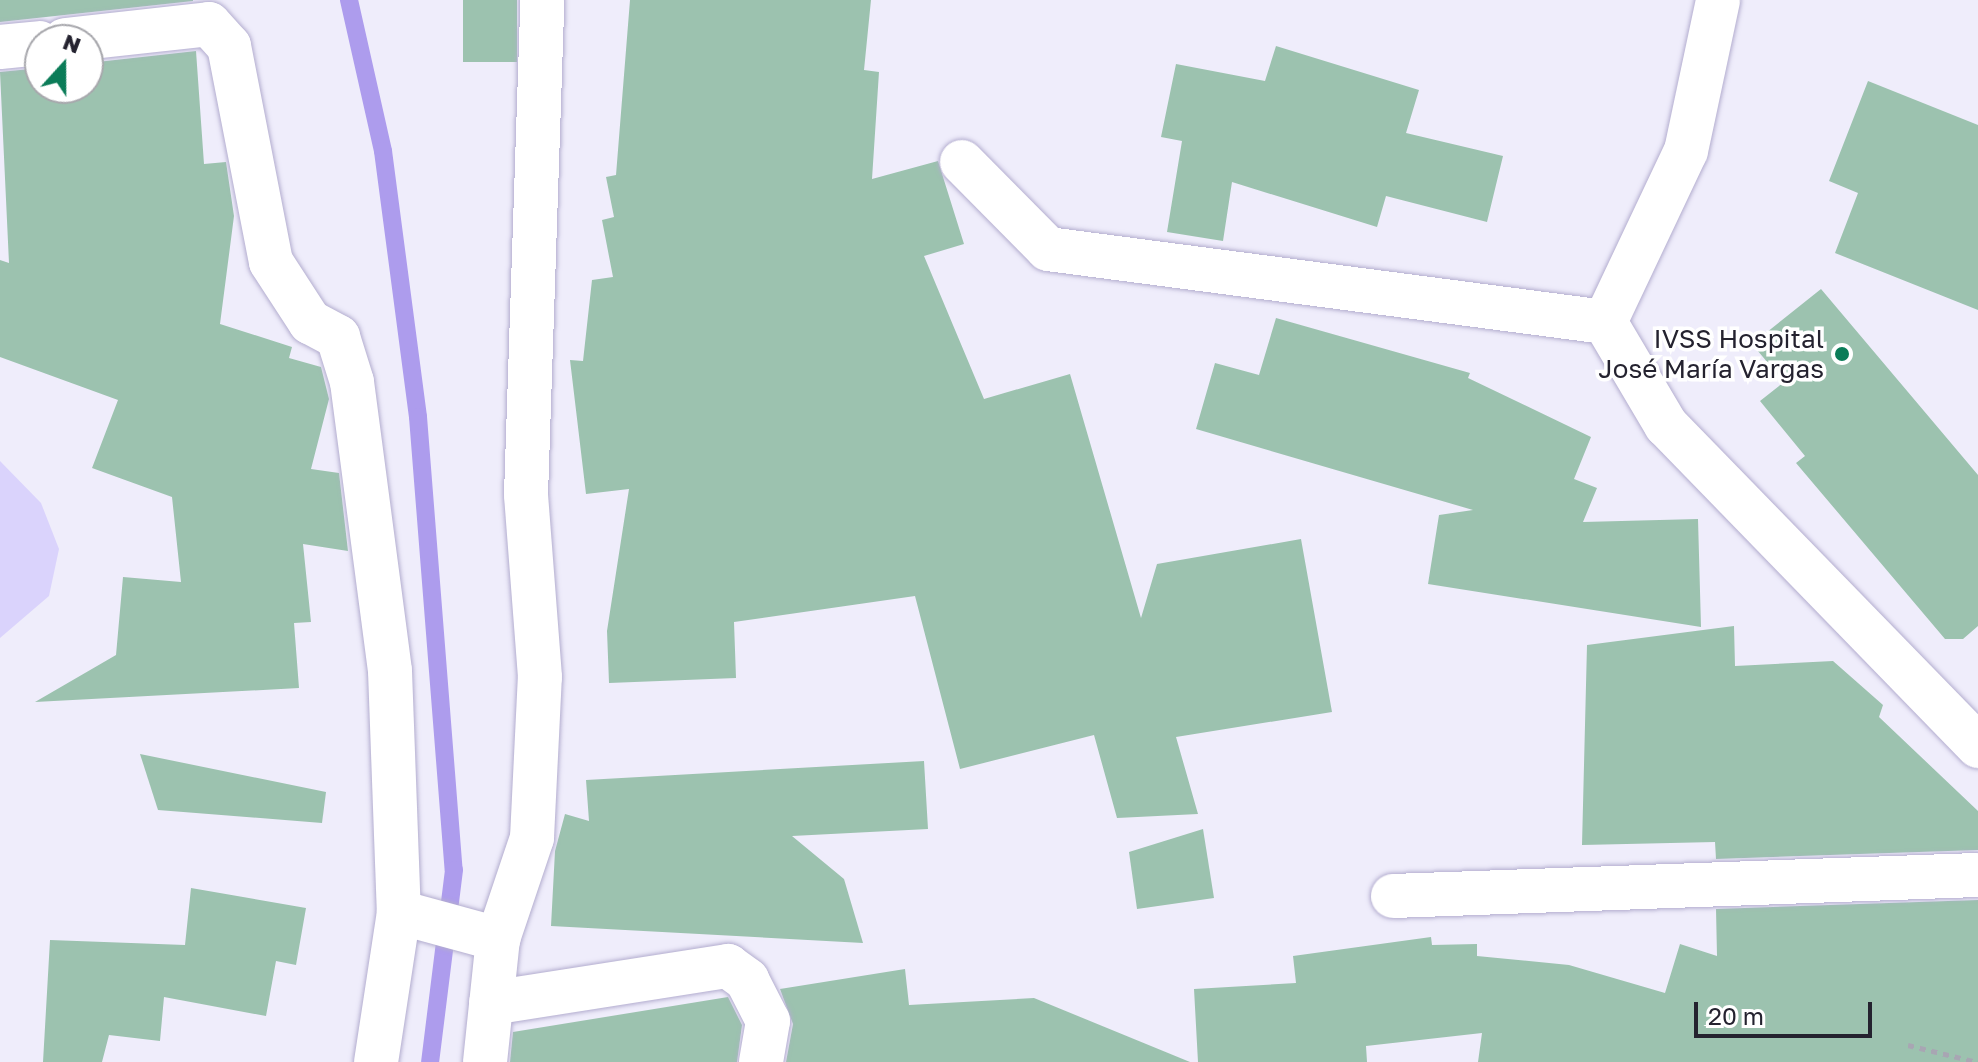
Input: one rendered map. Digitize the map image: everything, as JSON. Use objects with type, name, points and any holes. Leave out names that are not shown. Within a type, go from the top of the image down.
[{"type":"street","points":[[485,1062],[498,939],[532,838],[540,677],[526,495],[542,0]]},
{"type":"street","points":[[1605,322],[1686,151],[1718,0]]},
{"type":"street","points":[[104,36],[209,24],[229,46],[271,262],[310,322],[338,337],[352,382],[390,671],[399,912],[376,1062]]},
{"type":"street","points":[[0,47],[24,45]]},
{"type":"street","points":[[962,162],[1048,249],[1605,322]]},
{"type":"street","points":[[1605,322],[1666,425],[1978,746]]},
{"type":"street","points":[[1393,896],[1978,875]]},
{"type":"street","points":[[399,912],[498,939]]},
{"type":"street","points":[[491,1003],[728,966],[747,980],[768,1021],[761,1062]]},
{"type":"path","points":[[1908,1045],[1977,1062]]},
{"type":"shaded area","points":[[0,461],[41,503],[59,549],[49,596],[0,638]]},
{"type":"building","points":[[0,0],[193,0],[193,1],[0,22]]},
{"type":"building","points":[[463,0],[517,0],[517,62],[463,62]]},
{"type":"building","points":[[630,0],[871,0],[864,70],[879,72],[872,179],[938,161],[964,244],[924,256],[984,399],[1070,374],[1141,618],[1157,564],[1301,539],[1332,712],[1176,737],[1198,814],[1117,818],[1094,735],[960,769],[915,596],[734,622],[736,678],[609,683],[607,631],[629,489],[586,494],[570,360],[583,361],[592,280],[613,277],[602,220],[614,217],[606,177],[616,175]]},
{"type":"building","points":[[1276,46],[1419,90],[1406,133],[1503,156],[1487,222],[1386,196],[1377,227],[1232,182],[1223,241],[1167,232],[1182,141],[1161,137],[1176,64],[1265,81]]},
{"type":"building","points":[[196,51],[204,164],[226,162],[234,216],[220,324],[292,347],[289,358],[321,367],[329,399],[311,469],[339,473],[348,551],[303,544],[311,622],[294,623],[299,688],[35,702],[116,655],[123,577],[181,582],[172,497],[92,468],[118,400],[0,357],[0,260],[9,263],[0,72],[24,70],[24,104],[104,104],[104,61]]},
{"type":"building","points":[[1868,81],[1978,125],[1978,310],[1835,253],[1858,193],[1829,181]]},
{"type":"building","points":[[1821,289],[1978,475],[1978,626],[1963,639],[1945,639],[1796,463],[1805,456],[1760,401],[1784,382],[1752,344]]},
{"type":"building","points":[[1276,318],[1470,373],[1468,378],[1591,437],[1574,479],[1597,488],[1583,522],[1698,519],[1701,627],[1428,584],[1439,515],[1473,510],[1196,429],[1215,363],[1259,375]]},
{"type":"building","points":[[1734,626],[1735,666],[1833,661],[1883,705],[1879,717],[1978,811],[1978,850],[1716,859],[1715,842],[1582,845],[1587,645]]},
{"type":"building","points":[[140,754],[326,792],[322,823],[158,810]]},
{"type":"building","points":[[924,761],[928,829],[792,836],[844,879],[863,943],[551,926],[555,851],[565,814],[589,821],[586,780]]},
{"type":"building","points":[[1203,829],[1214,898],[1137,909],[1129,852]]},
{"type":"building","points":[[191,888],[306,908],[296,965],[276,961],[266,1016],[164,997],[160,1041],[109,1035],[102,1062],[43,1062],[50,940],[185,945]]},
{"type":"building","points":[[1978,900],[1978,1062],[1478,1062],[1482,1033],[1366,1046],[1367,1062],[1198,1062],[1194,989],[1296,983],[1293,956],[1431,937],[1432,945],[1477,944],[1477,956],[1569,965],[1665,993],[1680,944],[1717,956],[1716,909]]},
{"type":"building","points":[[905,969],[909,1005],[1034,998],[1190,1062],[786,1062],[793,1024],[780,989]]},
{"type":"building","points":[[728,997],[742,1025],[737,1062],[510,1062],[513,1032]]},
{"type":"waterway","points":[[349,0],[383,151],[418,417],[454,870],[430,1062]]},
{"type":"place","name":"IVSS Hospital José María Vargas","points":[[1842,354]]}]
